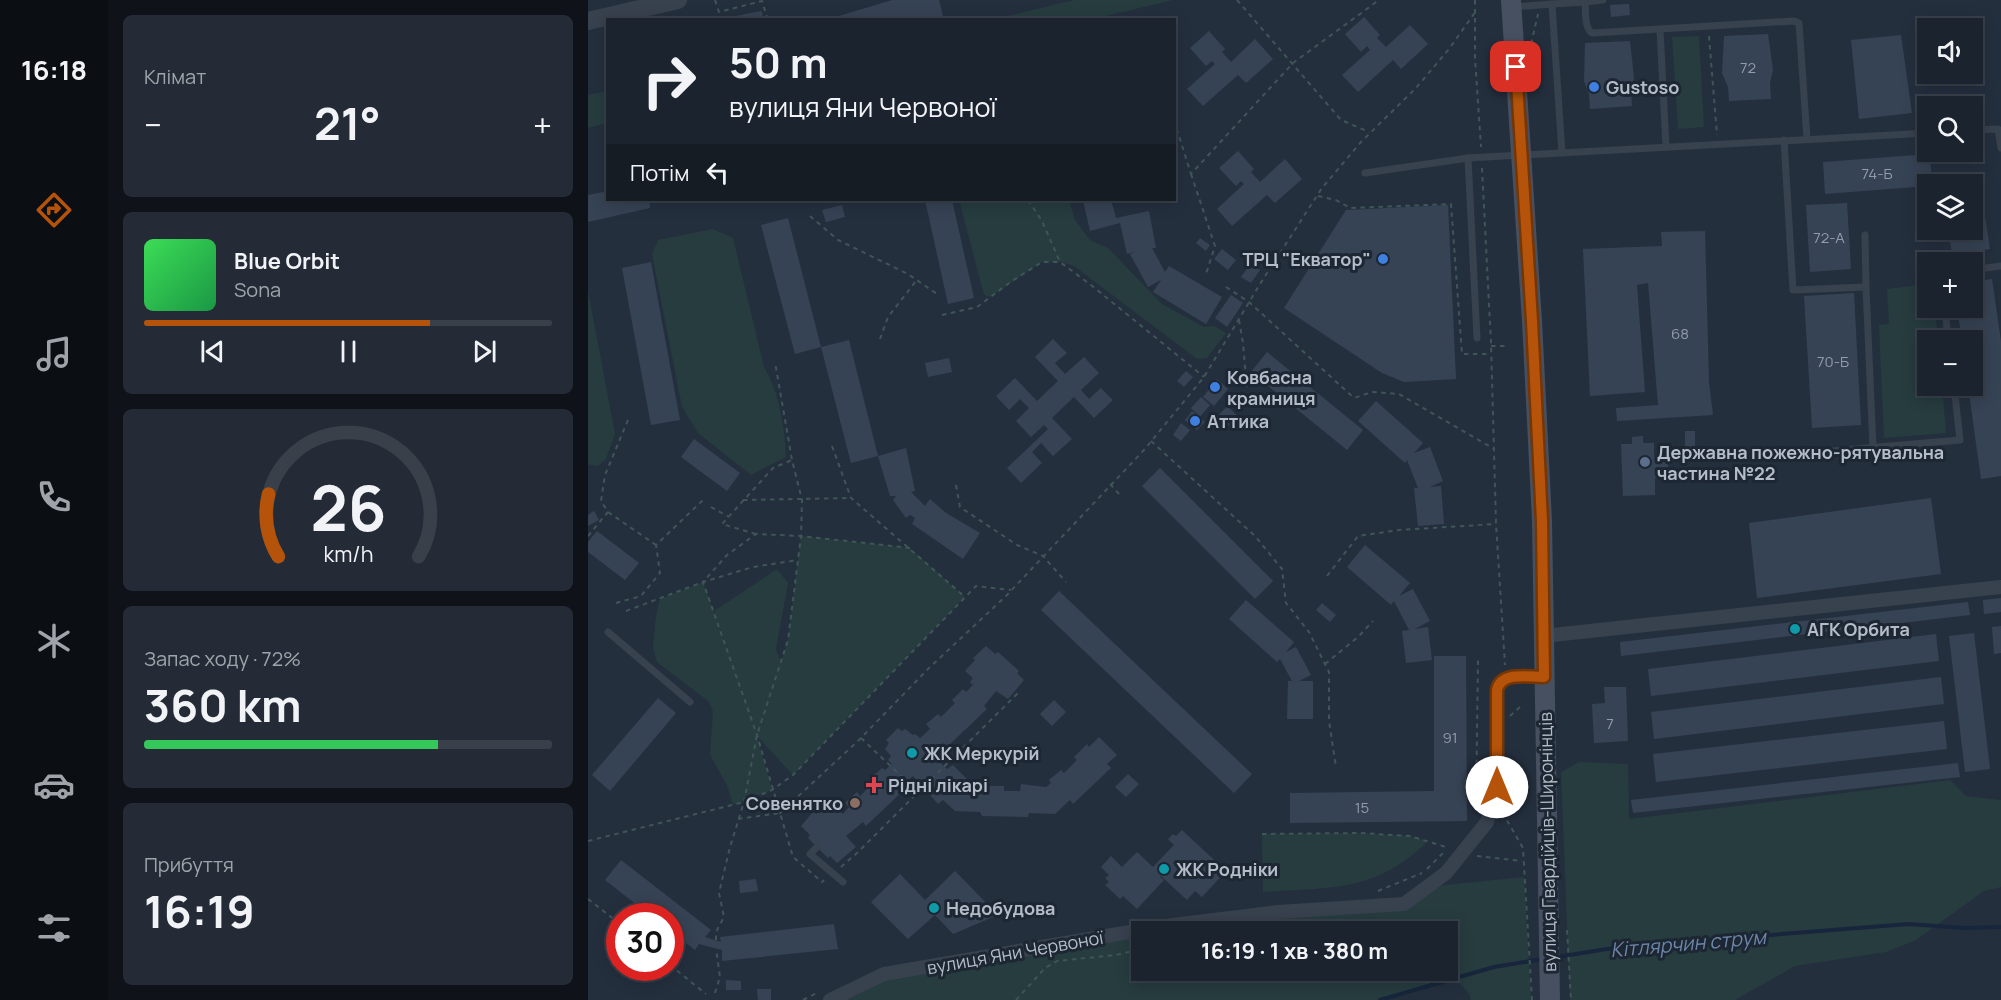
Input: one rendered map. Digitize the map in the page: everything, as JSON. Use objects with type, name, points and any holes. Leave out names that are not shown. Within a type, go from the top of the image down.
[{"type":"main road","name":"вулиця Гвардійців-Широнінців","points":[[1511,4],[1522,155],[1541,510],[1550,1000]]},
{"type":"street","points":[[588,21],[678,0]]},
{"type":"street","points":[[1543,636],[2001,587]]},
{"type":"street","points":[[1506,677],[1544,677]]},
{"type":"street","name":"вулиця Яни Червоної","points":[[826,996],[884,974],[1165,926],[1278,912],[1404,904],[1446,873],[1455,848],[1486,822],[1497,787],[1497,690],[1500,682],[1506,677]]},
{"type":"lane","points":[[1511,4],[1604,0]]},
{"type":"lane","points":[[1585,2],[1587,26],[1592,33],[1794,21],[1799,23],[1807,139]]},
{"type":"lane","points":[[1552,4],[1562,153]]},
{"type":"lane","points":[[1660,29],[1666,147]]},
{"type":"lane","points":[[1983,130],[1998,129],[2001,148]]},
{"type":"lane","points":[[1365,173],[1468,158],[1917,134]]},
{"type":"lane","points":[[1784,140],[1793,290],[1866,287]]},
{"type":"lane","points":[[1468,158],[1477,338]]},
{"type":"lane","points":[[1864,235],[1873,448]]},
{"type":"lane","points":[[1983,268],[2001,266]]},
{"type":"lane","points":[[1798,454],[1960,440],[1955,396]]},
{"type":"lane","points":[[608,632],[690,702]]},
{"type":"lane","points":[[817,847],[810,854],[843,882]]},
{"type":"path","points":[[715,0],[719,12],[762,1],[767,18]]},
{"type":"path","points":[[1238,0],[1341,120],[1371,133]]},
{"type":"path","points":[[1191,174],[1293,63],[1379,0]]},
{"type":"path","points":[[1475,0],[1475,58],[1491,346],[1496,524],[1506,677]]},
{"type":"path","points":[[738,819],[780,813],[861,738],[1011,590],[1151,441],[1204,377],[1317,196],[1371,133],[1449,49],[1476,11]]},
{"type":"path","points":[[1708,26],[1718,144]]},
{"type":"path","points":[[1176,126],[1215,246],[1206,274]]},
{"type":"path","points":[[1317,196],[1336,200],[1350,208],[1451,204],[1462,354],[1491,354]]},
{"type":"path","points":[[1029,201],[1042,221],[1060,262],[1204,377]]},
{"type":"path","points":[[810,216],[838,240],[916,280],[937,294]]},
{"type":"path","points":[[942,315],[977,307],[1042,262],[1060,262]]},
{"type":"path","points":[[880,339],[888,317],[916,280]]},
{"type":"path","points":[[1226,287],[1250,302],[1354,398],[1372,392],[1399,394],[1494,449]]},
{"type":"path","points":[[1239,320],[1246,391]]},
{"type":"path","points":[[1491,346],[1509,346]]},
{"type":"path","points":[[716,940],[716,932],[724,917],[719,893],[744,802],[757,735],[788,640],[801,536],[802,500],[792,460],[775,362]]},
{"type":"path","points":[[616,603],[641,596],[660,573],[656,545],[608,512],[601,501],[605,475],[628,420]]},
{"type":"path","points":[[1151,441],[1255,536],[1282,569],[1286,603],[1309,632],[1329,672],[1329,721],[1336,767]]},
{"type":"path","points":[[832,446],[851,498],[965,597]]},
{"type":"path","points":[[792,460],[773,468],[722,524],[756,534],[801,536],[910,548]]},
{"type":"path","points":[[956,484],[960,507],[1017,544],[1043,556],[1066,582]]},
{"type":"path","points":[[1110,484],[1120,495]]},
{"type":"path","points":[[743,500],[851,498]]},
{"type":"path","points":[[656,545],[703,500]]},
{"type":"path","points":[[711,507],[729,517]]},
{"type":"path","points":[[588,536],[608,512]]},
{"type":"path","points":[[1327,576],[1358,536],[1399,530],[1496,524]]},
{"type":"path","points":[[703,582],[727,555],[756,534]]},
{"type":"path","points":[[626,611],[703,582],[753,567],[798,560]]},
{"type":"path","points":[[703,582],[757,735],[793,857],[822,882],[857,853],[1019,692]]},
{"type":"path","points":[[588,841],[744,802],[772,790],[793,775],[976,586],[1011,590]]},
{"type":"path","points":[[1325,664],[1358,637],[1373,621]]},
{"type":"path","points":[[1476,808],[1478,659]]},
{"type":"path","points":[[1506,710],[1505,720],[1522,705]]},
{"type":"path","points":[[861,738],[918,792]]},
{"type":"path","points":[[1505,806],[1505,817],[1523,848],[1532,1000]]},
{"type":"path","points":[[1262,834],[1360,833],[1410,836],[1455,848],[1523,861]]},
{"type":"path","points":[[1373,893],[1424,872],[1455,848]]},
{"type":"path","points":[[588,899],[606,913]]},
{"type":"path","points":[[715,993],[720,977],[716,949]]},
{"type":"path","points":[[1016,1000],[1045,968],[1057,961],[1131,952]]},
{"type":"path","points":[[684,976],[706,994]]},
{"type":"path","points":[[802,1000],[826,996]]},
{"type":"green space","points":[[1074,0],[1173,0],[1097,18],[999,18]]},
{"type":"green space","points":[[1699,36],[1704,127],[1678,129],[1672,37]]},
{"type":"green space","points":[[606,91],[606,123],[588,128],[588,95]]},
{"type":"green space","points":[[959,201],[1069,201],[1075,220],[1090,240],[1108,248],[1162,304],[1204,327],[1214,326],[1226,333],[1207,358],[1197,359],[1074,266],[1060,262],[1042,262],[990,297],[984,295]]},
{"type":"green space","points":[[713,229],[733,238],[764,367],[774,388],[783,422],[786,457],[751,475],[698,433],[682,407],[652,254],[658,240]]},
{"type":"green space","points":[[1917,285],[1917,318],[1936,318],[1937,330],[1917,330],[1917,396],[1943,396],[1946,433],[1884,438],[1879,325],[1889,324],[1887,289]]},
{"type":"green space","points":[[588,291],[615,434],[606,459],[598,466],[589,465],[588,462]]},
{"type":"green space","points":[[801,536],[910,548],[965,597],[793,775],[757,736],[772,790],[733,805],[727,785],[710,755],[713,711],[708,701],[657,662],[653,648],[660,599],[703,582],[730,656],[714,611],[777,569],[788,583],[776,649],[781,662],[788,640]]},
{"type":"green space","points":[[1579,762],[1628,764],[1629,819],[1950,780],[1966,796],[2001,800],[2001,887],[1984,891],[1916,940],[1886,952],[1795,966],[1735,1000],[1570,1000],[1561,772]]},
{"type":"green space","points":[[1360,833],[1410,836],[1428,841],[1409,858],[1371,879],[1332,887],[1263,892],[1262,834]]},
{"type":"green space","points":[[1524,877],[1531,1000],[1471,1000],[1470,995],[1458,980],[1458,921],[1205,921],[1278,912],[1403,904],[1426,887]]},
{"type":"green space","points":[[1131,932],[1131,981],[1446,981],[1379,1000],[830,1000],[884,974]]},
{"type":"building","points":[[892,0],[939,0],[943,16],[938,18],[833,18]]},
{"type":"building","points":[[1629,4],[1630,15],[1611,17],[1610,5]]},
{"type":"building","points":[[762,11],[763,18],[725,18]]},
{"type":"building","points":[[1364,17],[1380,35],[1377,38],[1386,47],[1410,25],[1428,44],[1401,69],[1393,60],[1358,92],[1342,75],[1370,50],[1367,46],[1361,52],[1345,34]]},
{"type":"building","points":[[1209,31],[1225,49],[1222,52],[1231,62],[1255,39],[1273,59],[1246,83],[1238,75],[1203,106],[1187,89],[1215,64],[1212,61],[1206,66],[1190,48]]},
{"type":"building","points":[[1768,34],[1773,70],[1770,83],[1771,99],[1729,101],[1728,87],[1722,73],[1724,36]]},
{"type":"building","points":[[1901,35],[1912,113],[1859,119],[1851,40]]},
{"type":"building","points":[[1630,41],[1634,78],[1631,90],[1632,106],[1590,109],[1589,94],[1584,81],[1585,43]]},
{"type":"building","points":[[1238,151],[1254,169],[1251,172],[1260,182],[1285,159],[1302,179],[1275,203],[1267,195],[1232,226],[1217,209],[1244,184],[1241,181],[1236,186],[1219,168]]},
{"type":"building","points":[[1917,155],[1917,162],[1931,162],[1931,174],[1917,174],[1917,187],[1825,194],[1823,162]]},
{"type":"building","points":[[606,191],[606,201],[649,201],[650,208],[588,222],[588,195]]},
{"type":"building","points":[[925,201],[952,201],[974,298],[948,304]]},
{"type":"building","points":[[1083,201],[1111,201],[1116,218],[1149,211],[1156,248],[1152,248],[1165,272],[1169,266],[1222,297],[1206,324],[1153,292],[1161,280],[1148,287],[1130,254],[1135,252],[1127,254],[1120,223],[1090,231]]},
{"type":"building","points":[[1847,203],[1851,269],[1810,272],[1806,205]]},
{"type":"building","points":[[1983,203],[1990,249],[1952,252],[1950,240],[1983,240]]},
{"type":"building","points":[[842,205],[845,217],[826,222],[822,210]]},
{"type":"building","name":"ТРЦ \"Екватор\"","points":[[1448,205],[1456,379],[1404,382],[1382,373],[1284,308],[1346,210]]},
{"type":"building","points":[[788,218],[821,347],[795,354],[761,225]]},
{"type":"building","points":[[1705,231],[1709,382],[1713,415],[1617,421],[1616,408],[1658,405],[1648,283],[1637,285],[1645,392],[1590,396],[1583,249],[1662,246],[1661,232]]},
{"type":"building","points":[[1200,238],[1210,245],[1206,251],[1196,243]]},
{"type":"building","points":[[1222,249],[1236,260],[1228,270],[1214,259]]},
{"type":"building","points":[[651,262],[680,420],[651,425],[622,268]]},
{"type":"building","points":[[1250,264],[1260,270],[1251,283],[1241,277]]},
{"type":"building","points":[[1992,279],[2001,341],[2001,476],[1981,479],[1969,396],[1983,396],[1983,330],[1960,330],[1959,318],[1983,318],[1983,280]]},
{"type":"building","points":[[1854,293],[1861,425],[1812,428],[1804,296]]},
{"type":"building","points":[[1231,295],[1243,303],[1227,327],[1215,318]]},
{"type":"building","points":[[1053,339],[1067,353],[1055,363],[1065,374],[1084,357],[1099,373],[1081,390],[1089,399],[1101,388],[1113,400],[1094,418],[1074,397],[1052,418],[1072,439],[1053,456],[1041,443],[1032,452],[1042,463],[1021,483],[1007,468],[1048,429],[1044,425],[1031,437],[1016,421],[1029,408],[1020,399],[1009,410],[996,396],[1015,378],[1037,401],[1058,381],[1035,357]]},
{"type":"building","points":[[849,340],[878,456],[851,463],[821,347]]},
{"type":"building","points":[[1267,352],[1363,430],[1347,450],[1251,372]]},
{"type":"building","points":[[949,358],[952,372],[928,377],[925,363]]},
{"type":"building","points":[[1186,371],[1193,377],[1184,387],[1177,381]]},
{"type":"building","points":[[1217,379],[1228,389],[1214,406],[1203,397]]},
{"type":"building","points":[[1201,397],[1210,405],[1200,417],[1191,408]]},
{"type":"building","points":[[1376,401],[1423,443],[1414,453],[1430,447],[1443,481],[1430,487],[1441,486],[1444,524],[1418,526],[1414,488],[1418,488],[1407,460],[1405,463],[1358,421]]},
{"type":"building","points":[[1227,406],[1243,421],[1234,431],[1218,416]]},
{"type":"building","name":"Аттика","points":[[1192,411],[1205,422],[1197,430],[1185,420]]},
{"type":"building","points":[[1181,423],[1190,430],[1181,441],[1173,435]]},
{"type":"building","points":[[1685,431],[1695,431],[1695,452],[1685,452]]},
{"type":"building","name":"Державна пожежно-рятувальна частина №22","points":[[1643,436],[1643,443],[1654,443],[1654,455],[1668,455],[1668,478],[1655,478],[1655,495],[1623,496],[1621,444],[1632,444],[1632,437]]},
{"type":"building","points":[[694,439],[740,473],[727,491],[681,457]]},
{"type":"building","points":[[906,448],[915,491],[911,492],[925,506],[930,499],[946,513],[980,533],[963,559],[912,524],[915,518],[910,515],[906,518],[893,500],[896,496],[890,496],[878,456]]},
{"type":"building","points":[[1160,468],[1273,581],[1255,599],[1142,486]]},
{"type":"building","points":[[1931,498],[1941,574],[1757,598],[1749,523]]},
{"type":"building","points":[[594,511],[599,520],[588,526],[588,515]]},
{"type":"building","points":[[597,531],[639,563],[625,580],[588,552],[588,542]]},
{"type":"building","points":[[1365,545],[1410,583],[1399,596],[1413,589],[1430,621],[1415,629],[1428,627],[1432,660],[1406,663],[1402,631],[1409,630],[1394,601],[1391,605],[1347,567]]},
{"type":"building","points":[[1059,591],[1252,774],[1234,793],[1041,610]]},
{"type":"building","points":[[2001,598],[2001,612],[1984,614],[1983,600]]},
{"type":"building","points":[[1246,600],[1294,642],[1286,652],[1296,647],[1311,675],[1299,681],[1313,681],[1313,719],[1287,719],[1288,681],[1292,681],[1280,659],[1277,662],[1229,619]]},
{"type":"building","name":"АГК Орбита","points":[[1968,602],[1970,615],[1621,656],[1620,642]]},
{"type":"building","points":[[1322,603],[1336,615],[1330,622],[1316,610]]},
{"type":"building","points":[[2001,626],[2001,653],[1994,654],[1992,627]]},
{"type":"building","points":[[1974,633],[1990,769],[1965,772],[1949,636]]},
{"type":"building","points":[[1936,634],[1939,661],[1651,696],[1648,669]]},
{"type":"building","name":"ЖК Меркурій","points":[[986,646],[995,654],[998,652],[1019,671],[1017,673],[1024,680],[1008,699],[996,691],[984,706],[987,709],[947,747],[943,743],[934,752],[937,755],[935,758],[947,769],[953,765],[967,779],[963,783],[966,789],[979,789],[979,786],[1004,786],[1004,791],[1020,791],[1021,784],[1046,787],[1051,783],[1049,780],[1061,770],[1064,773],[1077,760],[1074,757],[1087,744],[1089,747],[1099,737],[1117,755],[1107,764],[1111,768],[1073,804],[1070,800],[1055,814],[1029,813],[1028,817],[982,816],[980,812],[955,811],[943,800],[938,804],[913,776],[903,785],[906,788],[866,826],[863,822],[846,836],[856,847],[837,863],[830,856],[828,858],[808,838],[810,835],[801,826],[813,812],[816,814],[826,805],[834,812],[838,809],[843,814],[849,807],[845,803],[857,792],[860,796],[874,782],[871,778],[882,768],[885,770],[892,764],[888,760],[891,756],[885,749],[889,743],[886,740],[898,728],[902,731],[905,729],[920,738],[930,729],[926,724],[938,714],[941,717],[955,703],[952,700],[963,689],[966,692],[973,685],[970,682],[973,678],[965,671],[975,660],[973,658]]},
{"type":"building","points":[[1434,656],[1466,656],[1467,821],[1290,823],[1290,793],[1434,791]]},
{"type":"building","points":[[1941,677],[1944,704],[1654,739],[1651,712]]},
{"type":"building","points":[[1604,687],[1626,687],[1628,741],[1594,743],[1592,704],[1605,703]]},
{"type":"building","points":[[658,698],[676,713],[610,791],[592,775]]},
{"type":"building","points":[[1054,700],[1066,712],[1052,726],[1040,714]]},
{"type":"building","points":[[1944,721],[1947,749],[1656,782],[1653,754]]},
{"type":"building","points":[[1958,763],[1960,777],[1633,813],[1631,800]]},
{"type":"building","points":[[1128,774],[1139,784],[1126,797],[1115,787]]},
{"type":"building","name":"ЖК Родніки","points":[[1182,830],[1226,871],[1202,897],[1195,891],[1187,900],[1161,876],[1164,880],[1137,909],[1123,896],[1120,899],[1105,885],[1109,882],[1105,878],[1109,875],[1101,867],[1111,856],[1122,867],[1137,852],[1153,867],[1174,845],[1168,839],[1173,834],[1176,836]]},
{"type":"building","points":[[621,860],[676,903],[634,903],[605,880]]},
{"type":"building","name":"Недобудова","points":[[955,871],[998,915],[953,934],[935,915],[908,939],[871,902],[900,874],[925,900]]},
{"type":"building","points":[[756,879],[758,891],[740,893],[739,881]]},
{"type":"building","points":[[684,909],[711,930],[705,937],[721,942],[720,937],[834,924],[838,949],[722,961],[722,950],[699,944],[695,950],[684,942]]},
{"type":"building","points":[[726,980],[741,981],[741,990],[726,990]]},
{"type":"building","points":[[757,989],[771,989],[771,1000],[758,1000]]},
{"type":"waterway","name":"Кітлярчин струм","points":[[1557,957],[1607,949],[1909,924],[1964,928],[2001,927]]},
{"type":"waterway","name":"Кітлярчин струм","points":[[1380,1000],[1494,967],[1543,959]]},
{"type":"place","name":"Gustoso","points":[[1594,87]]},
{"type":"place","name":"ТРЦ \"Екватор\"","points":[[1383,259]]},
{"type":"place","name":"Ковбасна крамниця","points":[[1215,387]]},
{"type":"place","name":"Аттика","points":[[1195,421]]},
{"type":"place","name":"Державна пожежно-рятувальна частина №22","points":[[1645,462]]},
{"type":"place","name":"АГК Орбита","points":[[1795,629]]},
{"type":"place","name":"ЖК Меркурій","points":[[912,753]]},
{"type":"place","name":"Рідні лікарі","points":[[874,785]]},
{"type":"place","name":"Совенятко","points":[[855,803]]},
{"type":"place","name":"ЖК Родніки","points":[[1164,869]]},
{"type":"place","name":"Недобудова","points":[[934,908]]},
{"type":"route","points":[[1497,787],[1497,690],[1500,682],[1506,677],[1544,677],[1542,521],[1516,67]]}]
